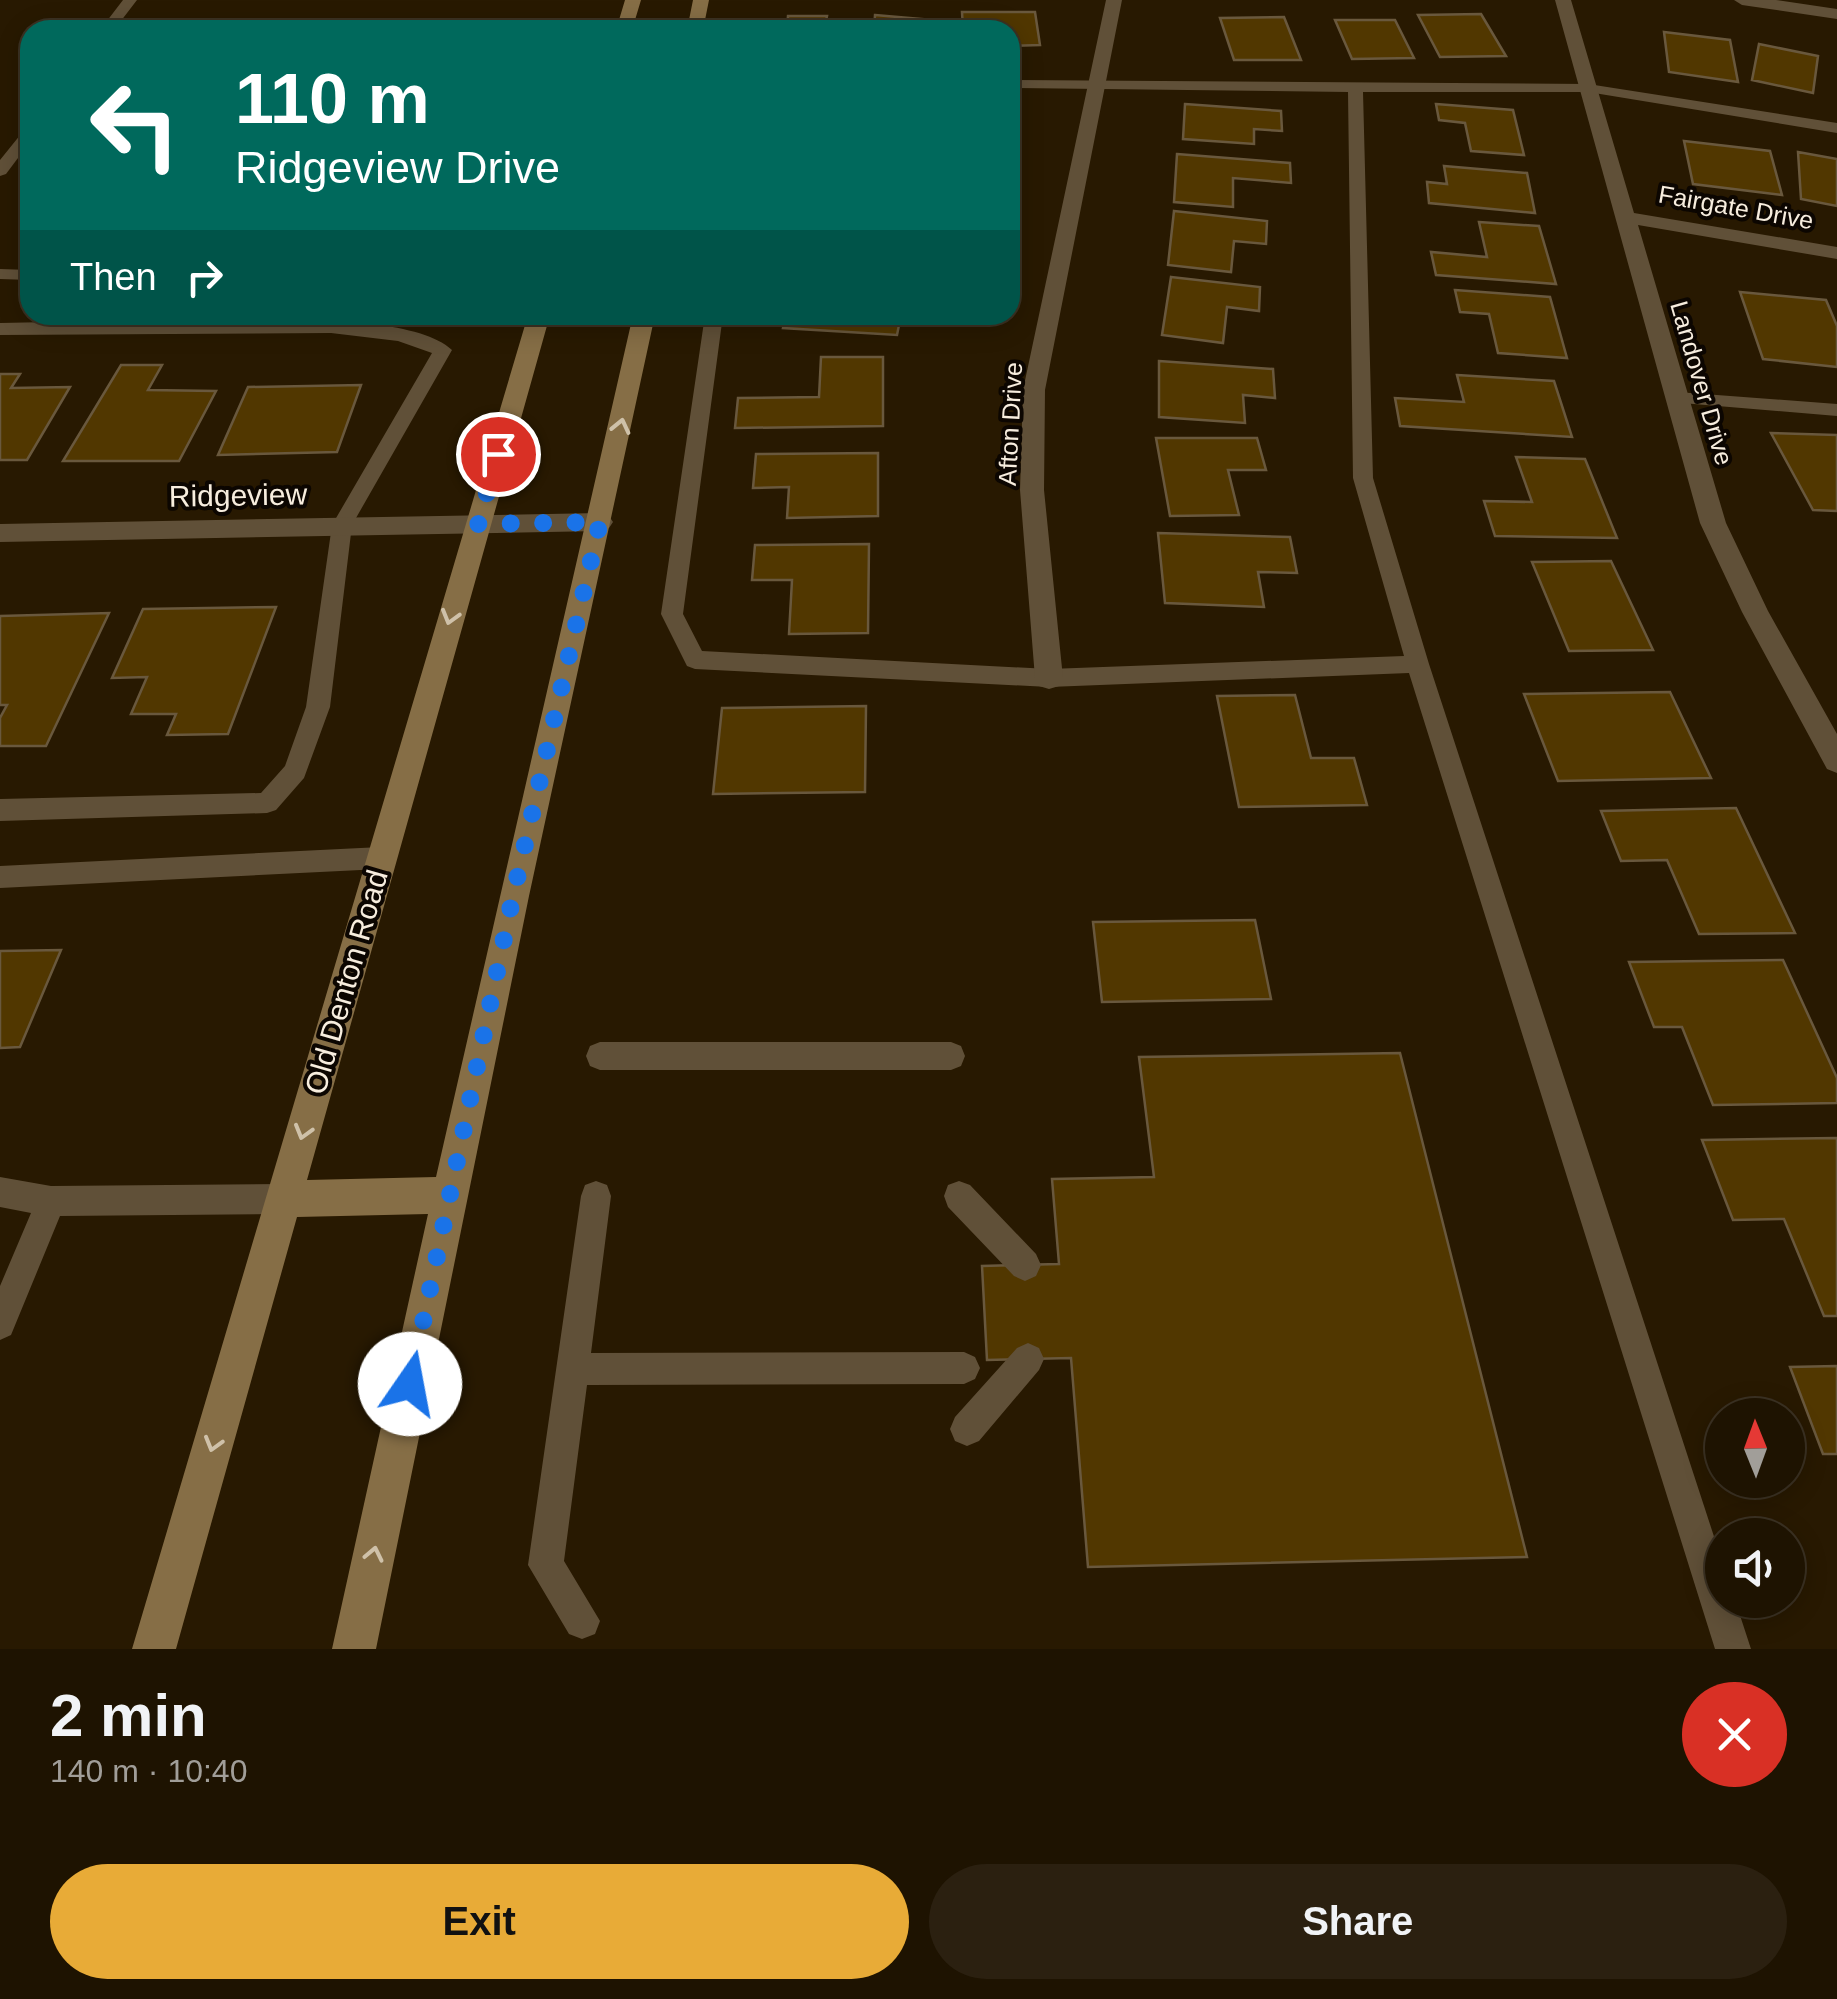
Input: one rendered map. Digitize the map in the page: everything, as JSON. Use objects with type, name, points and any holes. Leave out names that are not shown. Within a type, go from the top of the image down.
[{"type":"main road","name":"Old Denton Road","points":[[154,1649],[536,325]]},
{"type":"main road","points":[[354,1649],[513,896],[642,325]]},
{"type":"main road","points":[[283,1199],[450,1195]]},
{"type":"street","name":"Afton Drive","points":[[1049,678],[1032,490],[1034,390],[1114,0]]},
{"type":"street","name":"Landover Drive","points":[[1563,0],[1713,523],[1755,612],[1837,761]]},
{"type":"street","points":[[1742,0],[1837,14]]},
{"type":"street","name":"Fairgate Drive","points":[[1625,217],[1837,252]]},
{"type":"street","name":"Ridgeview","points":[[0,534],[600,522]]},
{"type":"lane","points":[[115,20],[130,0]]},
{"type":"lane","points":[[1020,84],[1588,88],[1837,128]]},
{"type":"lane","points":[[1354,88],[1363,478],[1418,664],[1733,1649]]},
{"type":"lane","points":[[0,171],[20,145]]},
{"type":"lane","points":[[0,329],[168,325]]},
{"type":"lane","points":[[0,810],[268,803],[295,771],[318,707],[342,526],[443,350],[366,327],[262,325]]},
{"type":"lane","points":[[713,325],[672,614],[695,660],[1049,678],[1418,664]]},
{"type":"lane","points":[[1678,398],[1837,410]]},
{"type":"lane","points":[[0,877],[381,858]]},
{"type":"lane","points":[[600,1056],[951,1056]]},
{"type":"lane","points":[[0,1192],[50,1201],[283,1199]]},
{"type":"lane","points":[[582,1621],[546,1566],[596,1196]]},
{"type":"lane","points":[[959,1196],[1025,1265]]},
{"type":"lane","points":[[0,1324],[50,1201]]},
{"type":"lane","points":[[966,1429],[1028,1359]]},
{"type":"lane","points":[[572,1369],[964,1368]]},
{"type":"building","points":[[962,12],[1035,12],[1040,45],[1020,46],[1020,20],[962,20]]},
{"type":"building","points":[[1481,14],[1506,56],[1440,57],[1418,15]]},
{"type":"building","points":[[875,15],[932,20],[875,20]]},
{"type":"building","points":[[788,16],[827,16],[826,20],[788,20]]},
{"type":"building","points":[[1284,17],[1301,60],[1234,60],[1220,18]]},
{"type":"building","points":[[1335,20],[1395,20],[1414,58],[1352,59]]},
{"type":"building","points":[[1664,32],[1730,40],[1738,82],[1669,72]]},
{"type":"building","points":[[1759,44],[1818,56],[1813,93],[1752,80]]},
{"type":"building","points":[[1185,104],[1281,111],[1282,131],[1254,129],[1254,144],[1183,139]]},
{"type":"building","points":[[1436,104],[1513,110],[1524,155],[1471,151],[1465,123],[1439,120]]},
{"type":"building","points":[[1684,141],[1770,151],[1782,195],[1693,184]]},
{"type":"building","points":[[1798,152],[1837,159],[1837,206],[1801,199]]},
{"type":"building","points":[[1177,154],[1290,163],[1291,183],[1233,178],[1233,207],[1174,202]]},
{"type":"building","points":[[1444,166],[1527,173],[1535,213],[1429,203],[1427,182],[1447,184]]},
{"type":"building","points":[[1174,211],[1267,221],[1266,244],[1234,241],[1231,272],[1168,265]]},
{"type":"building","points":[[1479,222],[1539,226],[1556,284],[1436,275],[1431,252],[1487,257]]},
{"type":"building","points":[[1171,277],[1260,287],[1259,311],[1227,307],[1223,343],[1162,335]]},
{"type":"building","points":[[1455,290],[1550,297],[1567,358],[1498,353],[1489,314],[1460,312]]},
{"type":"building","points":[[1740,292],[1826,300],[1837,326],[1837,367],[1763,359]]},
{"type":"building","points":[[784,325],[899,325],[897,335],[783,328]]},
{"type":"building","points":[[821,357],[883,357],[883,426],[735,428],[738,398],[819,397]]},
{"type":"building","points":[[1159,361],[1273,369],[1275,398],[1243,395],[1245,423],[1159,417]]},
{"type":"building","points":[[121,365],[162,365],[148,390],[216,391],[179,461],[63,461]]},
{"type":"building","points":[[0,374],[20,374],[11,388],[70,387],[27,460],[0,460]]},
{"type":"building","points":[[1457,375],[1554,381],[1572,437],[1400,426],[1395,398],[1464,402]]},
{"type":"building","points":[[361,385],[337,452],[218,455],[248,387]]},
{"type":"building","points":[[1771,433],[1837,435],[1837,511],[1813,510]]},
{"type":"building","points":[[1156,438],[1257,438],[1266,470],[1228,470],[1239,515],[1170,516]]},
{"type":"building","points":[[878,453],[878,516],[787,518],[789,487],[753,488],[756,454]]},
{"type":"building","points":[[1516,457],[1585,459],[1617,538],[1495,536],[1484,501],[1532,502]]},
{"type":"building","points":[[1158,533],[1290,537],[1297,573],[1258,572],[1264,607],[1165,603]]},
{"type":"building","points":[[869,544],[868,633],[789,634],[792,580],[752,580],[755,545]]},
{"type":"building","points":[[1611,561],[1653,650],[1569,651],[1532,562]]},
{"type":"building","points":[[276,607],[228,734],[167,735],[176,714],[131,714],[147,677],[112,678],[143,609]]},
{"type":"building","points":[[109,613],[46,746],[0,746],[0,718],[7,705],[0,705],[0,616]]},
{"type":"building","points":[[1670,692],[1711,778],[1558,781],[1524,694]]},
{"type":"building","points":[[1295,695],[1311,758],[1354,758],[1367,805],[1239,807],[1217,696]]},
{"type":"building","points":[[866,706],[865,792],[713,794],[722,708]]},
{"type":"building","points":[[1736,808],[1795,933],[1699,934],[1667,860],[1621,861],[1601,811]]},
{"type":"building","points":[[1255,920],[1271,999],[1102,1002],[1093,922]]},
{"type":"building","points":[[61,950],[20,1047],[0,1048],[0,951]]},
{"type":"building","points":[[1783,960],[1837,1078],[1837,1103],[1713,1105],[1682,1027],[1654,1027],[1629,962]]},
{"type":"building","points":[[1400,1053],[1527,1557],[1088,1567],[1071,1358],[987,1360],[982,1266],[1059,1264],[1052,1179],[1154,1177],[1139,1057]]},
{"type":"building","points":[[1837,1138],[1837,1316],[1824,1316],[1784,1219],[1733,1220],[1702,1140]]},
{"type":"building","points":[[1837,1366],[1837,1454],[1823,1454],[1805,1398],[1790,1367]]},
{"type":"route","points":[[410,1384],[513,896],[600,522],[478,524],[498,454]]}]
